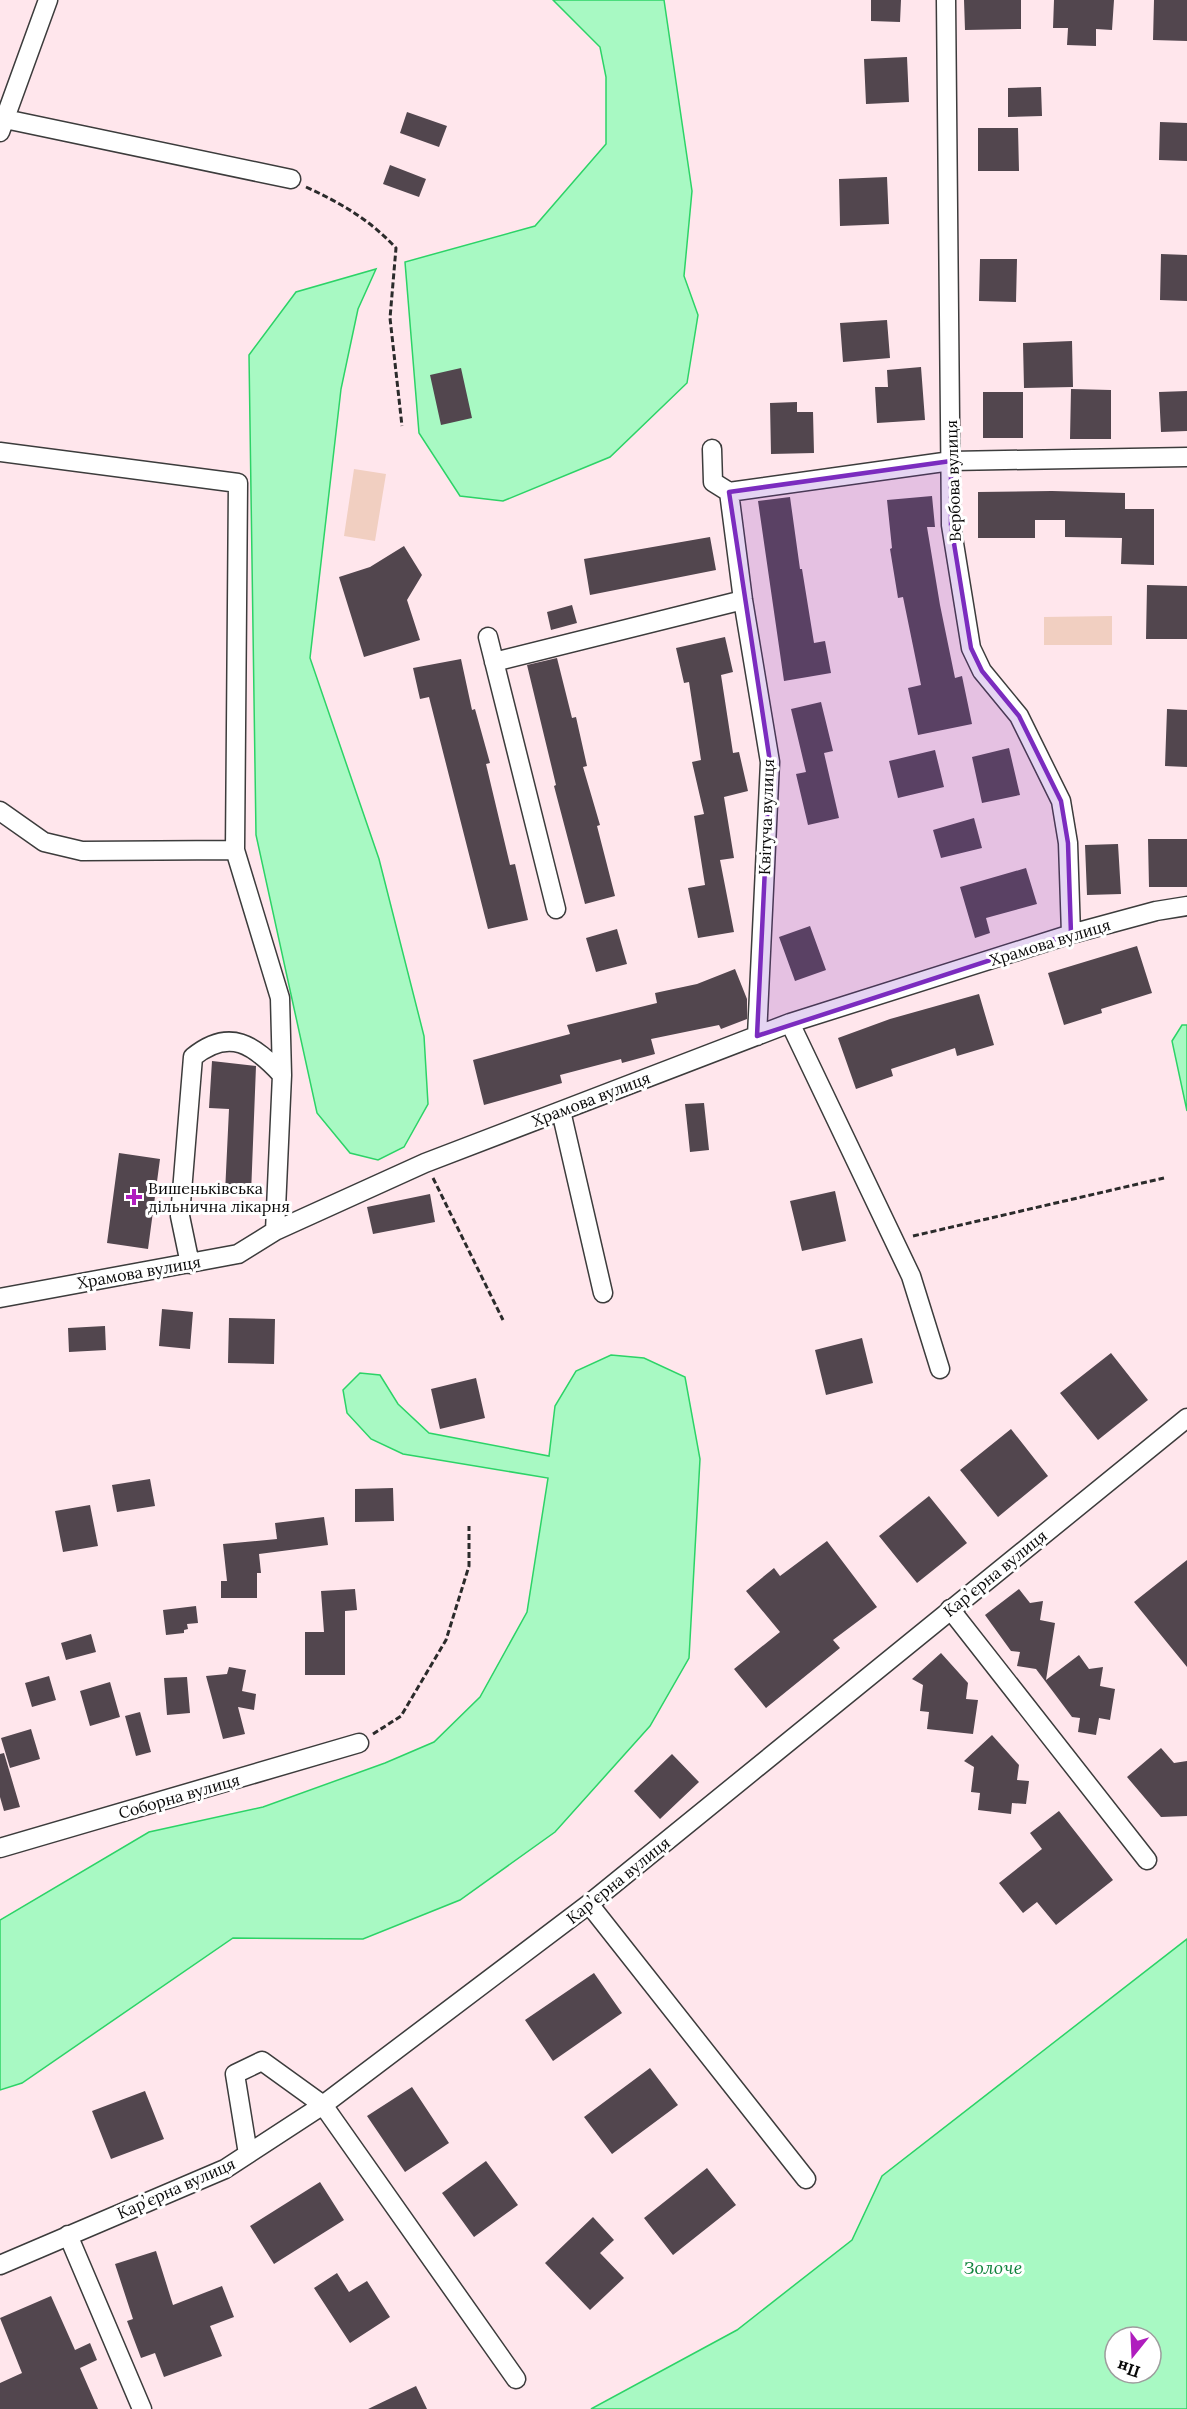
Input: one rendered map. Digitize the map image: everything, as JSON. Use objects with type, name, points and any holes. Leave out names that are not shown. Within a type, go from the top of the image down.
[{"type":"street","points":[[48,0],[2,126],[291,180]]},
{"type":"street","name":"Вербова вулиця","points":[[946,0],[951,525],[971,648],[982,671],[1019,716],[1061,801],[1068,843],[1071,934]]},
{"type":"street","points":[[712,449],[713,482],[729,492],[951,461],[1187,457]]},
{"type":"street","points":[[0,452],[238,483],[235,850],[280,998],[282,1075],[275,1231]]},
{"type":"street","name":"Квітуча вулиця","points":[[729,492],[743,600],[770,762],[757,1036]]},
{"type":"street","points":[[494,662],[743,600]]},
{"type":"street","points":[[488,637],[556,909]]},
{"type":"street","points":[[0,811],[44,842],[81,851],[235,850]]},
{"type":"street","name":"Храмова вулиця","points":[[0,1298],[238,1254],[275,1231],[425,1163],[790,1023],[1071,934],[1156,911],[1187,906]]},
{"type":"street","points":[[790,1023],[910,1276],[940,1369]]},
{"type":"street","points":[[190,1264],[180,1216],[193,1057],[210,1044],[236,1042],[259,1051],[282,1075]]},
{"type":"street","points":[[561,1111],[603,1293]]},
{"type":"street","name":"Карʼєрна вулиця","points":[[0,2265],[225,2169],[323,2105],[589,1904],[1187,1418]]},
{"type":"street","points":[[950,1610],[1147,1860]]},
{"type":"street","name":"Соборна вулиця","points":[[0,1848],[359,1743]]},
{"type":"street","points":[[589,1904],[806,2179]]},
{"type":"street","points":[[248,2154],[235,2074],[262,2061],[323,2105],[516,2379]]},
{"type":"street","points":[[68,2235],[142,2409]]},
{"type":"path","points":[[291,180],[344,205],[377,227],[396,248],[390,318],[402,426]]},
{"type":"path","points":[[425,1163],[448,1203],[503,1320]]},
{"type":"path","points":[[893,1241],[1164,1178]]},
{"type":"path","points":[[359,1743],[401,1716],[446,1640],[469,1566],[469,1526]]},
{"type":"highlighted area","points":[[951,461],[951,525],[971,648],[982,671],[1019,716],[1061,801],[1068,843],[1071,934],[757,1036],[770,762],[729,492]]},
{"type":"shaded area","points":[[354,469],[386,474],[375,541],[344,536]]},
{"type":"shaded area","points":[[1112,616],[1112,645],[1044,645],[1044,617]]},
{"type":"water","points":[[553,0],[664,0],[692,191],[684,276],[698,315],[687,383],[610,457],[503,501],[460,496],[419,433],[405,262],[535,226],[606,144],[606,77],[600,47]]},
{"type":"water","points":[[376,269],[358,309],[341,389],[310,658],[379,859],[424,1036],[428,1104],[404,1147],[378,1160],[350,1153],[317,1113],[256,835],[249,355],[296,292]]},
{"type":"water","points":[[1182,1025],[1187,1025],[1187,1111],[1172,1041]]},
{"type":"water","points":[[611,1355],[644,1358],[685,1377],[700,1459],[689,1658],[650,1726],[555,1832],[460,1900],[363,1939],[233,1938],[22,2083],[0,2090],[0,1920],[149,1832],[263,1807],[385,1763],[434,1742],[480,1697],[527,1612],[548,1478],[403,1454],[371,1439],[347,1413],[343,1390],[360,1373],[380,1375],[398,1404],[429,1433],[549,1456],[555,1406],[576,1371]]},
{"type":"water","name":"Золоче","points":[[1187,1939],[1187,2409],[591,2409],[737,2330],[852,2240],[882,2176]]},
{"type":"building","points":[[871,0],[901,0],[900,22],[871,21]]},
{"type":"building","points":[[964,0],[1021,0],[1021,29],[965,30]]},
{"type":"building","points":[[1054,0],[1114,0],[1112,30],[1096,29],[1096,46],[1067,45],[1068,28],[1053,28]]},
{"type":"building","points":[[1154,0],[1187,0],[1187,41],[1153,40]]},
{"type":"building","points":[[907,57],[909,102],[866,104],[864,59]]},
{"type":"building","points":[[1041,87],[1042,116],[1008,117],[1008,88]]},
{"type":"building","points":[[407,112],[447,126],[439,147],[400,133]]},
{"type":"building","points":[[1160,122],[1187,123],[1187,161],[1159,160]]},
{"type":"building","points":[[978,128],[1018,128],[1019,171],[978,171]]},
{"type":"building","points":[[390,165],[426,179],[419,197],[383,184]]},
{"type":"building","points":[[887,177],[889,224],[840,226],[839,179]]},
{"type":"building","points":[[1161,254],[1187,255],[1187,301],[1160,300]]},
{"type":"building","points":[[980,259],[1017,259],[1016,302],[979,301]]},
{"type":"building","points":[[887,320],[890,358],[843,362],[840,323]]},
{"type":"building","points":[[1072,341],[1073,387],[1024,388],[1023,343]]},
{"type":"building","points":[[921,367],[925,420],[877,423],[875,387],[888,387],[887,370]]},
{"type":"building","points":[[461,368],[472,418],[441,425],[430,375]]},
{"type":"building","points":[[1071,389],[1111,390],[1111,439],[1070,439]]},
{"type":"building","points":[[1187,391],[1187,431],[1161,432],[1159,392]]},
{"type":"building","points":[[983,392],[1023,392],[1023,438],[983,438]]},
{"type":"building","points":[[797,402],[797,412],[813,412],[814,453],[771,454],[770,403]]},
{"type":"building","points":[[978,492],[1125,493],[1125,509],[1154,509],[1154,565],[1121,564],[1122,538],[1065,537],[1065,520],[1035,520],[1035,538],[978,538]]},
{"type":"building","points":[[932,496],[935,527],[927,527],[940,605],[955,678],[962,676],[972,724],[918,735],[908,688],[921,685],[903,597],[898,598],[890,549],[892,548],[887,500]]},
{"type":"building","points":[[790,497],[800,569],[802,569],[814,643],[825,641],[831,673],[784,681],[758,501]]},
{"type":"building","points":[[710,537],[716,570],[590,595],[584,559]]},
{"type":"building","points":[[404,546],[422,575],[407,600],[420,640],[364,657],[339,577],[370,567]]},
{"type":"building","points":[[1147,585],[1187,586],[1187,639],[1146,639]]},
{"type":"building","points":[[572,605],[577,623],[551,630],[547,612]]},
{"type":"building","points":[[725,637],[733,672],[721,675],[733,753],[739,752],[748,791],[724,797],[734,858],[720,860],[734,932],[698,938],[688,888],[705,885],[694,816],[704,814],[692,762],[701,760],[689,682],[684,683],[676,648]]},
{"type":"building","points":[[557,658],[572,718],[576,717],[587,766],[583,767],[600,825],[597,826],[615,896],[585,904],[554,786],[556,785],[527,665]]},
{"type":"building","points":[[461,659],[472,710],[475,709],[490,763],[486,764],[510,865],[515,864],[528,920],[488,929],[429,697],[420,699],[413,668]]},
{"type":"building","points":[[821,702],[833,751],[824,753],[839,818],[808,825],[796,774],[806,772],[791,709]]},
{"type":"building","points":[[1167,709],[1187,710],[1187,767],[1165,766]]},
{"type":"building","points":[[1009,748],[1020,795],[982,803],[972,757]]},
{"type":"building","points":[[935,750],[944,787],[898,798],[889,761]]},
{"type":"building","points":[[974,818],[982,848],[941,858],[933,830]]},
{"type":"building","points":[[1148,839],[1187,839],[1187,887],[1149,887]]},
{"type":"building","points":[[1118,844],[1121,894],[1087,895],[1085,845]]},
{"type":"building","points":[[1026,868],[1037,904],[986,918],[990,933],[975,938],[960,887]]},
{"type":"building","points":[[810,926],[826,970],[795,981],[779,937]]},
{"type":"building","points":[[617,929],[627,964],[596,972],[586,938]]},
{"type":"building","points":[[1137,946],[1152,993],[1101,1009],[1102,1013],[1064,1025],[1048,973]]},
{"type":"building","points":[[735,969],[747,999],[747,1019],[721,1029],[719,1025],[651,1039],[655,1054],[622,1063],[621,1059],[560,1075],[562,1083],[484,1105],[473,1060],[570,1034],[567,1025],[657,1003],[655,993],[697,984]]},
{"type":"building","points":[[979,994],[994,1045],[957,1056],[955,1048],[891,1069],[893,1076],[856,1089],[838,1038],[890,1019]]},
{"type":"building","points":[[212,1061],[256,1066],[251,1194],[225,1193],[229,1109],[209,1108]]},
{"type":"building","points":[[704,1103],[709,1150],[690,1152],[685,1104]]},
{"type":"building","points":[[119,1153],[160,1159],[148,1249],[107,1243]]},
{"type":"building","points":[[835,1191],[846,1241],[802,1251],[790,1201]]},
{"type":"building","points":[[430,1194],[435,1222],[373,1234],[367,1207]]},
{"type":"building","points":[[162,1309],[193,1312],[190,1349],[159,1346]]},
{"type":"building","points":[[229,1318],[275,1319],[274,1364],[228,1363]]},
{"type":"building","points":[[105,1326],[106,1350],[69,1352],[68,1328]]},
{"type":"building","points":[[862,1338],[873,1383],[826,1395],[815,1350]]},
{"type":"building","points":[[1111,1353],[1148,1400],[1098,1440],[1060,1393]]},
{"type":"building","points":[[476,1378],[485,1418],[440,1429],[431,1389]]},
{"type":"building","points":[[1011,1429],[1048,1476],[998,1517],[960,1470]]},
{"type":"building","points":[[150,1479],[155,1506],[117,1512],[112,1485]]},
{"type":"building","points":[[393,1488],[394,1521],[355,1522],[355,1489]]},
{"type":"building","points":[[929,1496],[967,1543],[917,1583],[879,1536]]},
{"type":"building","points":[[90,1505],[98,1546],[63,1552],[55,1511]]},
{"type":"building","points":[[324,1517],[328,1545],[259,1554],[261,1573],[257,1573],[257,1598],[221,1598],[221,1581],[227,1581],[223,1544],[277,1539],[275,1523]]},
{"type":"building","points":[[827,1541],[877,1607],[833,1640],[840,1648],[766,1708],[734,1669],[780,1632],[746,1591],[774,1568],[780,1576]]},
{"type":"building","points":[[1187,1560],[1187,1667],[1134,1602]]},
{"type":"building","points":[[355,1589],[357,1610],[345,1611],[345,1675],[305,1675],[305,1632],[324,1632],[321,1591]]},
{"type":"building","points":[[1019,1589],[1030,1603],[1043,1601],[1040,1620],[1055,1623],[1046,1680],[1079,1655],[1089,1669],[1103,1667],[1100,1686],[1115,1689],[1110,1720],[1099,1718],[1096,1735],[1078,1732],[1080,1718],[1072,1717],[1036,1669],[1017,1666],[1020,1652],[1011,1651],[985,1615]]},
{"type":"building","points":[[196,1606],[198,1623],[187,1624],[188,1629],[184,1630],[184,1633],[166,1635],[163,1610]]},
{"type":"building","points":[[91,1634],[96,1652],[66,1660],[61,1643]]},
{"type":"building","points":[[941,1653],[968,1683],[966,1699],[978,1700],[973,1734],[927,1729],[929,1712],[920,1711],[923,1685],[912,1679]]},
{"type":"building","points":[[229,1667],[246,1670],[242,1691],[256,1694],[254,1710],[238,1707],[245,1734],[223,1739],[206,1676],[227,1674]]},
{"type":"building","points":[[49,1676],[56,1700],[32,1707],[25,1683]]},
{"type":"building","points":[[187,1677],[190,1713],[167,1715],[164,1678]]},
{"type":"building","points":[[110,1682],[120,1717],[90,1726],[80,1691]]},
{"type":"building","points":[[140,1712],[151,1752],[136,1756],[125,1716]]},
{"type":"building","points":[[31,1729],[40,1759],[10,1768],[1,1738]]},
{"type":"building","points":[[992,1735],[1019,1765],[1017,1780],[1029,1781],[1026,1804],[1012,1803],[1011,1814],[978,1810],[980,1793],[971,1792],[974,1767],[964,1761]]},
{"type":"building","points":[[1161,1748],[1174,1763],[1187,1761],[1187,1816],[1161,1817],[1127,1777]]},
{"type":"building","points":[[4,1753],[20,1807],[4,1811],[0,1797],[0,1754]]},
{"type":"building","points":[[672,1754],[699,1782],[660,1819],[634,1791]]},
{"type":"building","points":[[1059,1811],[1113,1880],[1056,1925],[1037,1902],[1023,1913],[999,1883],[1042,1849],[1030,1833]]},
{"type":"building","points":[[594,1973],[622,2013],[553,2061],[525,2020]]},
{"type":"building","points":[[650,2068],[678,2105],[612,2154],[584,2117]]},
{"type":"building","points":[[412,2087],[449,2143],[405,2172],[367,2116]]},
{"type":"building","points":[[145,2091],[164,2139],[111,2159],[92,2111]]},
{"type":"building","points":[[486,2161],[518,2205],[474,2237],[442,2193]]},
{"type":"building","points":[[707,2168],[736,2205],[673,2255],[644,2218]]},
{"type":"building","points":[[320,2182],[344,2220],[274,2264],[250,2226]]},
{"type":"building","points":[[593,2217],[614,2240],[600,2253],[624,2278],[590,2310],[545,2263]]},
{"type":"building","points":[[156,2251],[173,2305],[222,2286],[234,2317],[210,2326],[222,2356],[164,2377],[155,2353],[141,2358],[127,2321],[133,2319],[115,2264]]},
{"type":"building","points":[[337,2273],[349,2292],[367,2281],[390,2317],[350,2343],[314,2288]]},
{"type":"building","points":[[51,2296],[75,2350],[90,2343],[97,2360],[80,2368],[98,2409],[0,2409],[0,2383],[22,2373],[0,2318]]},
{"type":"building","points":[[416,2386],[427,2409],[368,2409]]},
{"type":"place","name":"Вишеньківська дільнична лікарня","points":[[134,1197]]}]
